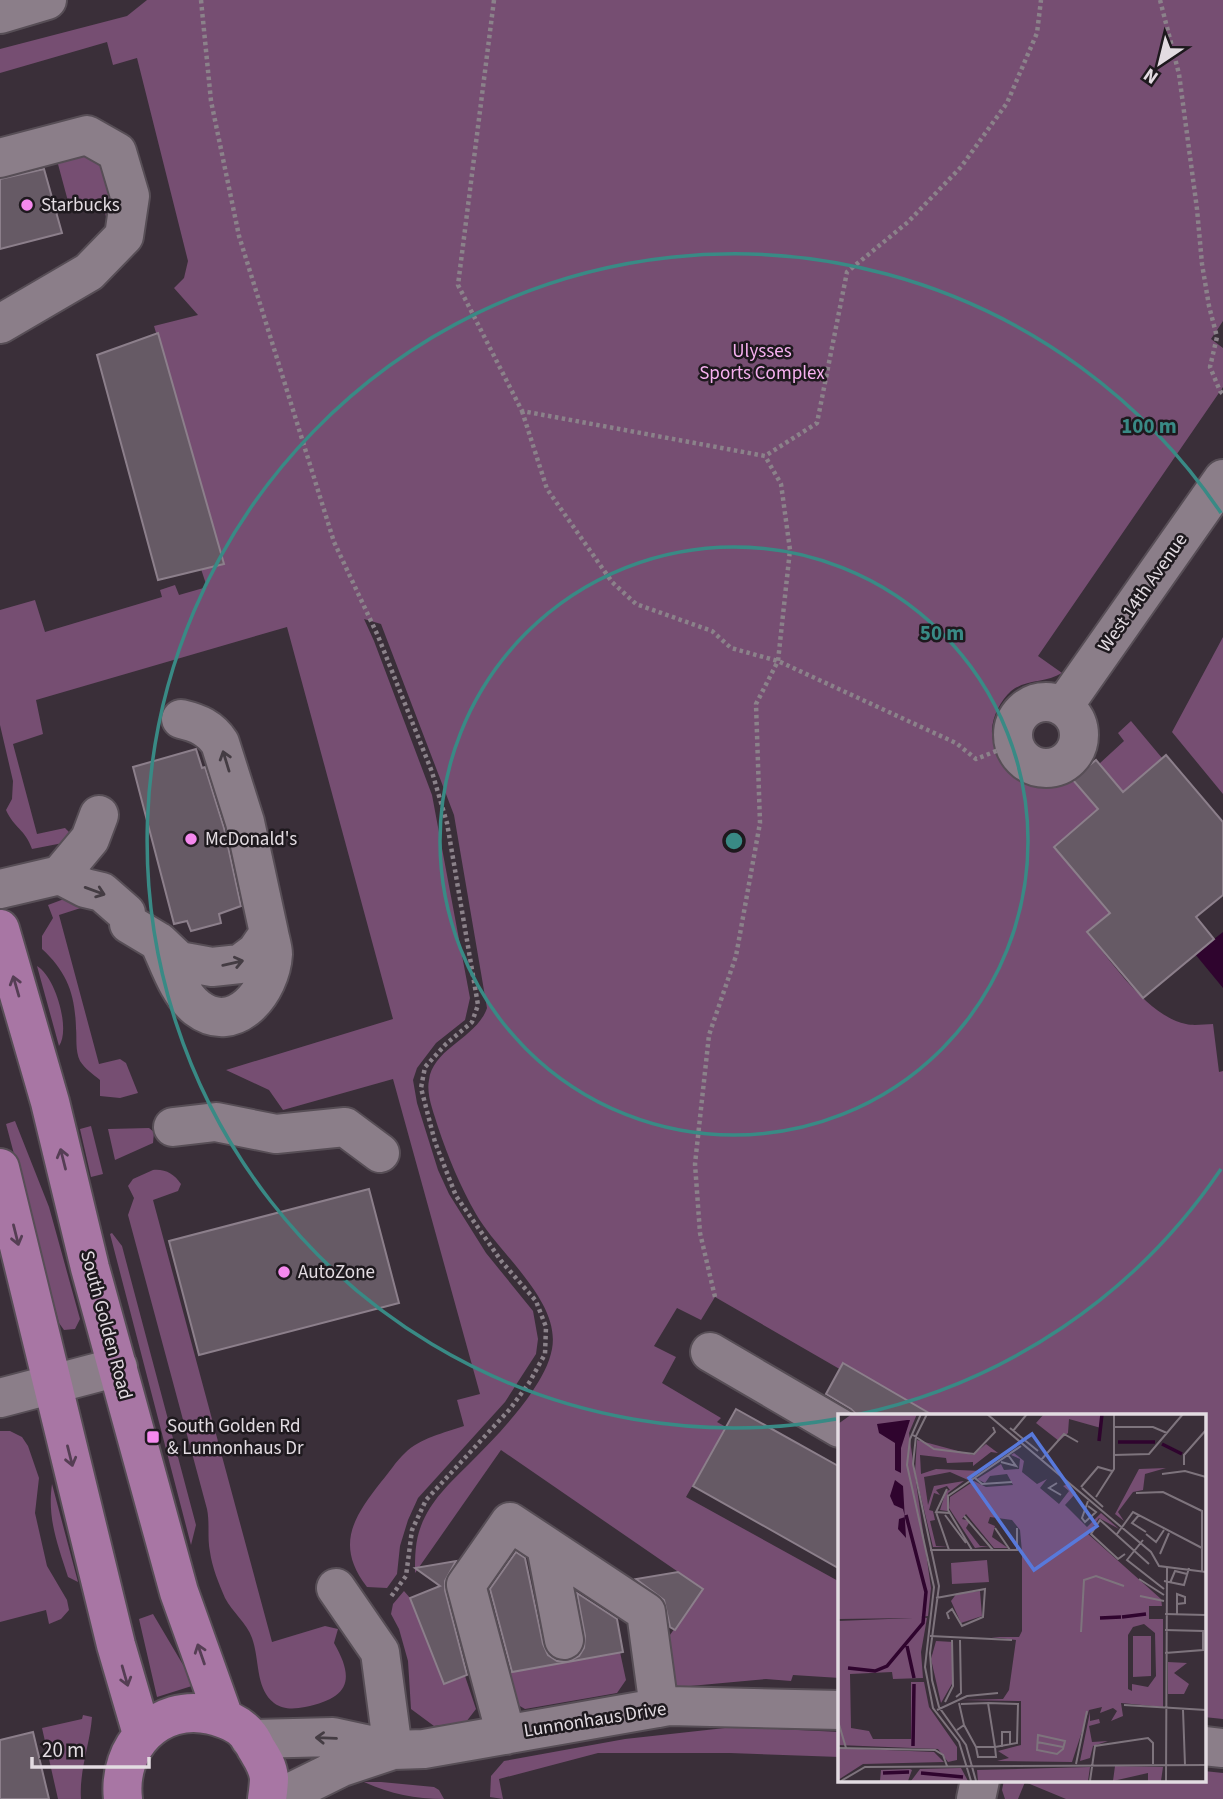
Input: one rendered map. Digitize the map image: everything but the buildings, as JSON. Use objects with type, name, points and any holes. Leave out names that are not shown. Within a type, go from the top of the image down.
[{"type":"main road","name":"South Golden Road","points":[[0,929],[50,1102],[90,1268],[179,1592],[237,1728],[265,1762],[269,1778],[267,1799]]},
{"type":"main road","points":[[0,1168],[116,1644],[142,1734]]},
{"type":"main road","points":[[123,1799],[121,1781],[127,1755],[142,1734],[173,1715],[199,1712],[237,1728]]},
{"type":"street","points":[[0,14],[47,0]]},
{"type":"street","points":[[0,158],[87,135],[117,152],[130,196],[124,236],[89,272],[0,324]]},
{"type":"street","name":"West 14th Avenue","points":[[1063,707],[1223,479]]},
{"type":"street","points":[[1042,702],[1053,702],[1072,714],[1079,733],[1074,752],[1067,760],[1048,768],[1027,762],[1014,744],[1012,733],[1021,712],[1042,702]]},
{"type":"street","points":[[138,926],[187,998],[199,1009],[221,1019],[241,1013],[265,985],[273,954],[244,822],[220,743],[213,732],[196,722],[181,719]]},
{"type":"street","points":[[0,889],[60,875],[90,839],[99,815]]},
{"type":"street","points":[[60,875],[85,888],[102,892],[179,961],[212,967],[240,964],[256,952],[269,933]]},
{"type":"street","points":[[173,1127],[216,1122],[276,1134],[345,1127],[380,1153]]},
{"type":"street","points":[[710,1352],[838,1427]]},
{"type":"street","points":[[0,1398],[118,1367]]},
{"type":"street","points":[[506,1735],[466,1585],[510,1522],[646,1612],[659,1708]]},
{"type":"street","points":[[546,1546],[564,1640]]},
{"type":"street","points":[[336,1588],[380,1652],[393,1750]]},
{"type":"street","name":"Lunnonhaus Drive","points":[[237,1728],[334,1737],[393,1750],[424,1749],[669,1706],[838,1710]]},
{"type":"street","name":"Lunnonhaus Drive","points":[[277,1799],[342,1768],[393,1750]]},
{"type":"path","points":[[201,0],[211,101],[239,236],[334,542],[378,636],[432,772],[447,823],[478,1005],[472,1022],[425,1067],[421,1088],[435,1143],[456,1196],[502,1262],[536,1301],[546,1327],[545,1354],[529,1383],[510,1409],[426,1500],[412,1530],[406,1576],[385,1606]]},
{"type":"path","points":[[494,0],[458,285],[522,411],[547,489],[612,582],[636,604],[712,631],[731,648],[778,661],[956,743],[976,760],[1014,744]]},
{"type":"path","points":[[522,411],[765,456],[817,423],[847,272],[908,222],[961,167],[1007,103],[1037,33],[1041,0]]},
{"type":"path","points":[[1160,0],[1179,74],[1202,264],[1217,337],[1210,367],[1223,394]]},
{"type":"path","points":[[715,1297],[700,1233],[695,1164],[709,1035],[736,956],[760,823],[756,704],[778,661],[790,550],[781,484],[765,456]]},
{"type":"green space","name":"Ulysses Sports Complex","points":[[147,0],[1223,0],[1223,321],[1211,339],[1223,348],[1223,387],[1038,656],[1062,673],[1011,691],[998,709],[992,737],[1004,766],[1014,777],[1039,787],[1072,779],[1098,809],[1054,847],[1110,913],[1087,933],[1131,986],[1158,1010],[1186,1024],[1213,1024],[1219,1072],[1223,1071],[1223,1719],[1206,1717],[1206,1414],[918,1414],[715,1297],[701,1320],[677,1308],[654,1346],[676,1357],[662,1383],[721,1418],[717,1422],[726,1427],[686,1497],[838,1581],[838,1678],[793,1675],[791,1681],[766,1679],[679,1687],[663,1675],[662,1646],[703,1589],[501,1450],[415,1573],[418,1537],[430,1508],[532,1392],[549,1360],[552,1331],[538,1295],[486,1229],[470,1203],[450,1160],[431,1104],[428,1086],[432,1069],[446,1051],[474,1027],[487,1008],[454,815],[381,624],[364,619],[432,795],[470,998],[465,1020],[436,1043],[417,1068],[413,1080],[417,1103],[438,1170],[449,1194],[486,1253],[533,1311],[538,1339],[536,1354],[505,1402],[418,1498],[400,1546],[397,1574],[387,1588],[367,1587],[357,1572],[350,1545],[352,1532],[371,1495],[411,1448],[433,1436],[464,1426],[457,1400],[480,1394],[393,1079],[283,1110],[269,1090],[226,1070],[393,1019],[287,627],[36,700],[43,734],[13,744],[37,834],[65,828],[72,835],[68,842],[32,849],[6,810],[12,799],[13,781],[0,725],[0,610],[35,600],[45,632],[162,597],[160,590],[175,585],[179,595],[207,587],[201,569],[224,563],[154,326],[198,315],[174,288],[184,278],[188,261],[137,58],[113,65],[107,42],[0,73],[0,49],[127,16]]},
{"type":"green space","points":[[95,147],[121,198],[109,228],[101,198],[69,205],[55,153]]},
{"type":"green space","points":[[1223,637],[1223,794],[1172,732]]},
{"type":"green space","points":[[1131,721],[1162,758],[1123,792],[1099,764],[1124,741],[1118,733]]},
{"type":"green space","points":[[80,893],[90,905],[59,915],[99,1064],[120,1059],[126,1063],[138,1093],[120,1098],[100,1096],[100,1080],[80,1061],[68,984],[58,966],[42,949],[42,936],[53,918],[48,905]]},
{"type":"green space","points":[[37,966],[50,980],[59,1003],[63,1028],[59,1046]]},
{"type":"green space","points":[[15,1121],[49,1207],[80,1319],[75,1329],[64,1330],[59,1323],[6,1124]]},
{"type":"green space","points":[[91,1126],[103,1174],[91,1177],[80,1129]]},
{"type":"green space","points":[[149,1128],[154,1132],[153,1143],[115,1160],[108,1129]]},
{"type":"green space","points":[[153,1170],[169,1173],[181,1184],[178,1191],[153,1200],[272,1642],[325,1626],[338,1629],[334,1643],[345,1668],[344,1686],[331,1699],[319,1703],[289,1708],[281,1707],[268,1697],[261,1682],[252,1638],[225,1598],[214,1569],[209,1546],[207,1509],[128,1215],[134,1198],[128,1186],[133,1179]]},
{"type":"green space","points":[[112,1233],[122,1246],[196,1525],[191,1545],[110,1234]]},
{"type":"green space","points":[[0,1431],[10,1431],[22,1437],[39,1478],[35,1513],[47,1566],[67,1600],[69,1610],[61,1619],[49,1624],[46,1610],[0,1622]]},
{"type":"green space","points":[[52,1484],[78,1582],[68,1577],[57,1543],[51,1509]]},
{"type":"green space","points":[[404,1591],[410,1598],[444,1684],[465,1676],[476,1709],[466,1722],[434,1726],[411,1709],[408,1661],[399,1629],[391,1614],[393,1604]]},
{"type":"green space","points":[[153,1614],[195,1685],[157,1697],[139,1619]]},
{"type":"green space","points":[[620,1652],[626,1680],[617,1693],[525,1709],[511,1701],[506,1673]]},
{"type":"green space","points":[[83,1715],[92,1717],[81,1799],[58,1799],[42,1728],[82,1719]]},
{"type":"green space","points":[[734,1727],[838,1732],[838,1757],[730,1753],[598,1753],[499,1779],[503,1799],[490,1797],[491,1776],[504,1761],[625,1739]]},
{"type":"green space","points":[[1206,1771],[1223,1773],[1223,1799],[1066,1799],[1025,1782],[1206,1782]]},
{"type":"green space","points":[[364,1782],[434,1787],[444,1799],[403,1795]]},
{"type":"green space","points":[[1004,1782],[1025,1782],[1018,1799],[1005,1799],[1002,1790]]},
{"type":"shaded area","points":[[1223,932],[1223,988],[1195,954]]},
{"type":"place","name":"Starbucks","points":[[27,205]]},
{"type":"place","name":"McDonald's","points":[[191,839]]},
{"type":"place","name":"AutoZone","points":[[284,1272]]},
{"type":"place","name":"South Golden Rd & Lunnonhaus Dr","points":[[153,1437]]}]
